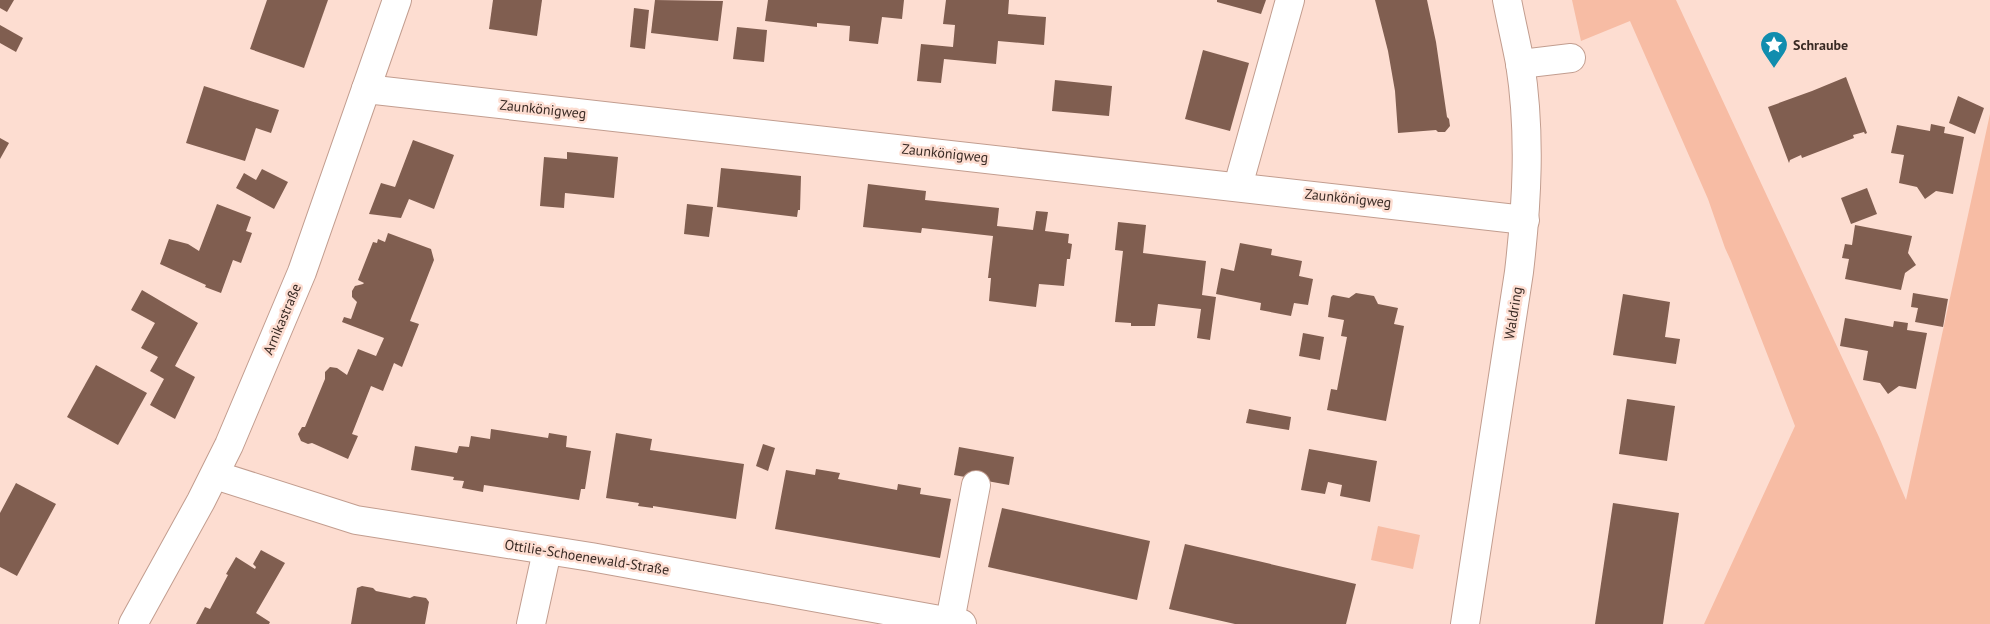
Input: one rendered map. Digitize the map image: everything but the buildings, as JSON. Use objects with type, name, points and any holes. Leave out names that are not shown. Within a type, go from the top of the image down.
[{"type":"street","name":"Arnikastraße","points":[[133,624],[215,475],[302,272],[397,0]]},
{"type":"street","points":[[1238,186],[1290,0]]},
{"type":"street","name":"Waldring","points":[[1464,624],[1519,272],[1525,220],[1527,177],[1526,119],[1520,64],[1506,0]]},
{"type":"street","points":[[1520,64],[1571,58]]},
{"type":"street","name":"Zaunkönigweg","points":[[366,89],[1238,186],[1525,220]]},
{"type":"street","name":"Ottilie-Schoenewald-Straße","points":[[215,475],[356,520],[715,578],[956,623]]},
{"type":"street","points":[[956,623],[976,485]]},
{"type":"street","points":[[531,624],[547,551]]},
{"type":"shaded area","points":[[1572,0],[1676,0],[1879,437],[1906,500],[1990,114],[1990,624],[1704,624],[1795,426],[1725,248],[1708,199],[1630,21],[1581,41]]},
{"type":"shaded area","points":[[1378,526],[1420,535],[1413,569],[1371,560]]},
{"type":"place","name":"Schraube","points":[[1774,69]]}]
